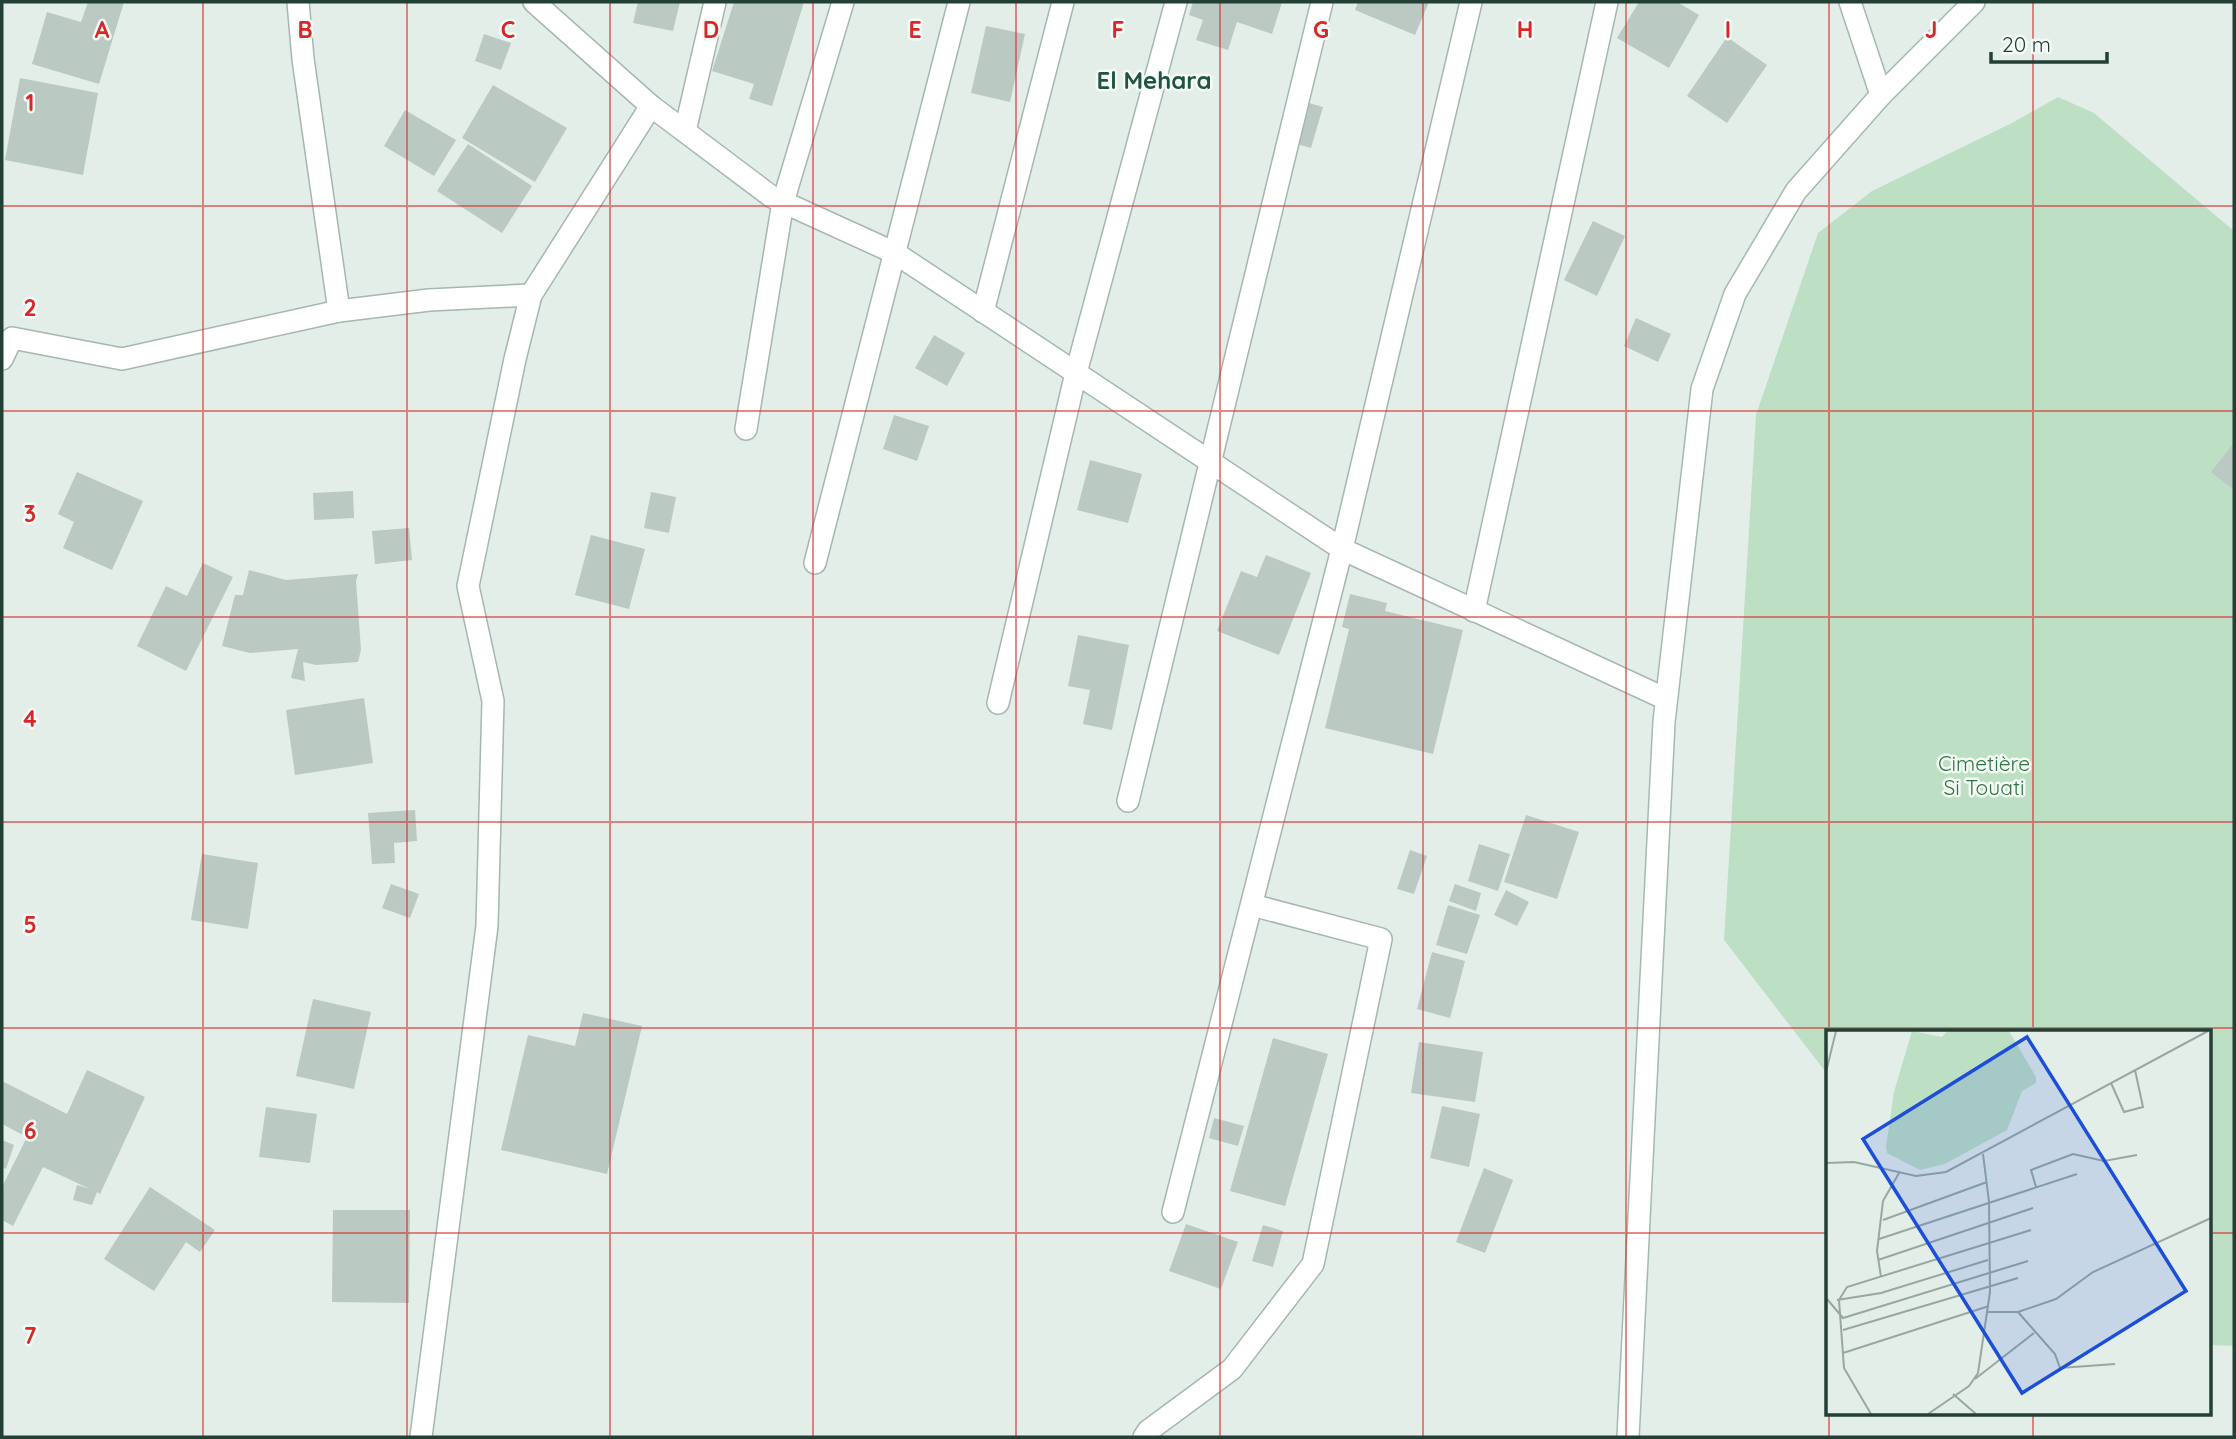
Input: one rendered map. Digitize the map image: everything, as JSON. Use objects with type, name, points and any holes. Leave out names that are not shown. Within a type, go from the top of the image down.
[{"type":"street","points":[[298,2],[303,59],[339,311]]},
{"type":"street","points":[[534,2],[651,106],[783,202],[895,253],[1342,549],[1666,699]]},
{"type":"street","points":[[685,131],[715,2]]},
{"type":"street","points":[[746,429],[783,202],[843,2]]},
{"type":"street","points":[[815,563],[959,2]]},
{"type":"street","points":[[983,312],[1063,2]]},
{"type":"street","points":[[998,704],[1076,373],[1177,2]]},
{"type":"street","points":[[1128,801],[1322,2]]},
{"type":"street","points":[[1173,1212],[1342,549],[1471,2]]},
{"type":"street","points":[[1474,611],[1607,2]]},
{"type":"street","points":[[1850,2],[1881,95]]},
{"type":"street","points":[[1628,1437],[1666,699],[1702,389],[1735,295],[1796,191],[1881,95],[1975,2]]},
{"type":"street","points":[[421,1437],[487,926],[493,701],[468,586],[531,295],[651,106]]},
{"type":"street","points":[[2,359],[12,338],[122,359],[339,311],[429,300],[531,295]]},
{"type":"street","points":[[1144,1437],[1148,1431],[1232,1369],[1313,1264],[1381,939],[1252,905]]},
{"type":"green space","name":"Cimetière Si Touati","points":[[2058,97],[2094,113],[2234,231],[2234,1346],[2212,1345],[2212,1030],[1826,1030],[1826,1072],[1724,940],[1756,415],[1818,233],[1872,191],[2012,123]]},
{"type":"building","points":[[88,2],[124,2],[99,84],[32,64],[47,12],[81,22]]},
{"type":"building","points":[[638,2],[680,2],[673,31],[633,23]]},
{"type":"building","points":[[734,2],[804,2],[772,106],[749,99],[754,84],[712,71]]},
{"type":"building","points":[[1193,2],[1282,2],[1272,34],[1237,22],[1228,50],[1196,40],[1203,20],[1189,15]]},
{"type":"building","points":[[1358,2],[1429,2],[1415,35],[1355,10]]},
{"type":"building","points":[[1639,2],[1677,2],[1699,15],[1669,68],[1617,38]]},
{"type":"building","points":[[986,26],[1025,34],[1010,102],[971,93]]},
{"type":"building","points":[[484,34],[511,43],[501,70],[475,61]]},
{"type":"building","points":[[1727,37],[1767,65],[1727,123],[1687,96]]},
{"type":"building","points":[[20,78],[98,93],[83,175],[5,160]]},
{"type":"building","points":[[493,85],[567,128],[535,182],[462,138]]},
{"type":"building","points":[[1295,99],[1323,107],[1311,148],[1283,140]]},
{"type":"building","points":[[405,110],[456,140],[434,176],[384,146]]},
{"type":"building","points":[[468,144],[532,186],[502,233],[437,191]]},
{"type":"building","points":[[1593,221],[1625,236],[1597,296],[1564,280]]},
{"type":"building","points":[[1636,318],[1671,334],[1658,362],[1624,346]]},
{"type":"building","points":[[934,335],[965,353],[947,386],[915,368]]},
{"type":"building","points":[[894,415],[929,426],[917,461],[883,449]]},
{"type":"building","points":[[2234,443],[2234,490],[2211,472]]},
{"type":"building","points":[[1090,460],[1142,474],[1128,523],[1077,510]]},
{"type":"building","points":[[77,472],[143,501],[112,570],[63,548],[74,522],[58,514]]},
{"type":"building","points":[[353,491],[354,518],[314,520],[313,493]]},
{"type":"building","points":[[651,492],[676,497],[669,533],[644,528]]},
{"type":"building","points":[[409,528],[412,560],[375,564],[372,531]]},
{"type":"building","points":[[591,535],[645,549],[629,609],[575,595]]},
{"type":"building","points":[[1266,555],[1311,573],[1279,655],[1217,631],[1241,571],[1257,577]]},
{"type":"building","points":[[203,563],[233,577],[186,671],[137,646],[166,586],[187,596]]},
{"type":"building","points":[[249,570],[286,580],[358,574],[356,581],[361,650],[358,662],[316,665],[303,662],[305,681],[291,678],[298,649],[250,653],[222,646],[235,595],[243,595]]},
{"type":"building","points":[[1350,594],[1387,603],[1385,611],[1463,630],[1433,754],[1325,728],[1349,629],[1342,627]]},
{"type":"building","points":[[1078,635],[1129,645],[1112,730],[1083,724],[1090,690],[1068,686]]},
{"type":"building","points":[[364,698],[373,763],[295,775],[286,710]]},
{"type":"building","points":[[415,810],[417,841],[394,843],[395,863],[372,864],[368,813]]},
{"type":"building","points":[[1526,815],[1579,832],[1557,899],[1504,882]]},
{"type":"building","points":[[1479,844],[1510,854],[1498,891],[1468,881]]},
{"type":"building","points":[[1410,850],[1427,856],[1414,894],[1397,889]]},
{"type":"building","points":[[202,854],[258,863],[248,929],[191,920]]},
{"type":"building","points":[[391,884],[419,894],[410,918],[382,908]]},
{"type":"building","points":[[1455,884],[1481,893],[1476,911],[1449,901]]},
{"type":"building","points":[[1506,890],[1529,902],[1517,926],[1494,915]]},
{"type":"building","points":[[1448,905],[1480,915],[1467,954],[1436,945]]},
{"type":"building","points":[[1432,952],[1465,961],[1450,1018],[1417,1009]]},
{"type":"building","points":[[313,999],[371,1012],[354,1089],[296,1076]]},
{"type":"building","points":[[583,1013],[642,1026],[607,1174],[501,1150],[528,1035],[575,1046]]},
{"type":"building","points":[[1273,1038],[1328,1054],[1285,1206],[1230,1191]]},
{"type":"building","points":[[1419,1042],[1483,1052],[1475,1102],[1411,1093]]},
{"type":"building","points":[[87,1070],[145,1097],[100,1194],[97,1192],[92,1205],[73,1200],[77,1185],[90,1189],[43,1167],[13,1226],[2,1220],[2,1187],[27,1137],[2,1124],[2,1081],[67,1114]]},
{"type":"building","points":[[1442,1106],[1480,1114],[1469,1167],[1430,1158]]},
{"type":"building","points":[[266,1107],[317,1114],[310,1163],[259,1157]]},
{"type":"building","points":[[1214,1118],[1244,1126],[1238,1146],[1209,1138]]},
{"type":"building","points":[[2,1140],[14,1145],[6,1169],[2,1167]]},
{"type":"building","points":[[1484,1168],[1513,1180],[1485,1253],[1456,1242]]},
{"type":"building","points":[[150,1187],[215,1230],[200,1252],[186,1242],[154,1291],[104,1259]]},
{"type":"building","points":[[333,1210],[410,1210],[409,1303],[332,1302]]},
{"type":"building","points":[[1186,1224],[1238,1242],[1221,1289],[1169,1271]]},
{"type":"building","points":[[1263,1225],[1283,1231],[1273,1267],[1252,1261]]},
{"type":"district","name":"El Mehara","points":[[1154,80]]}]
